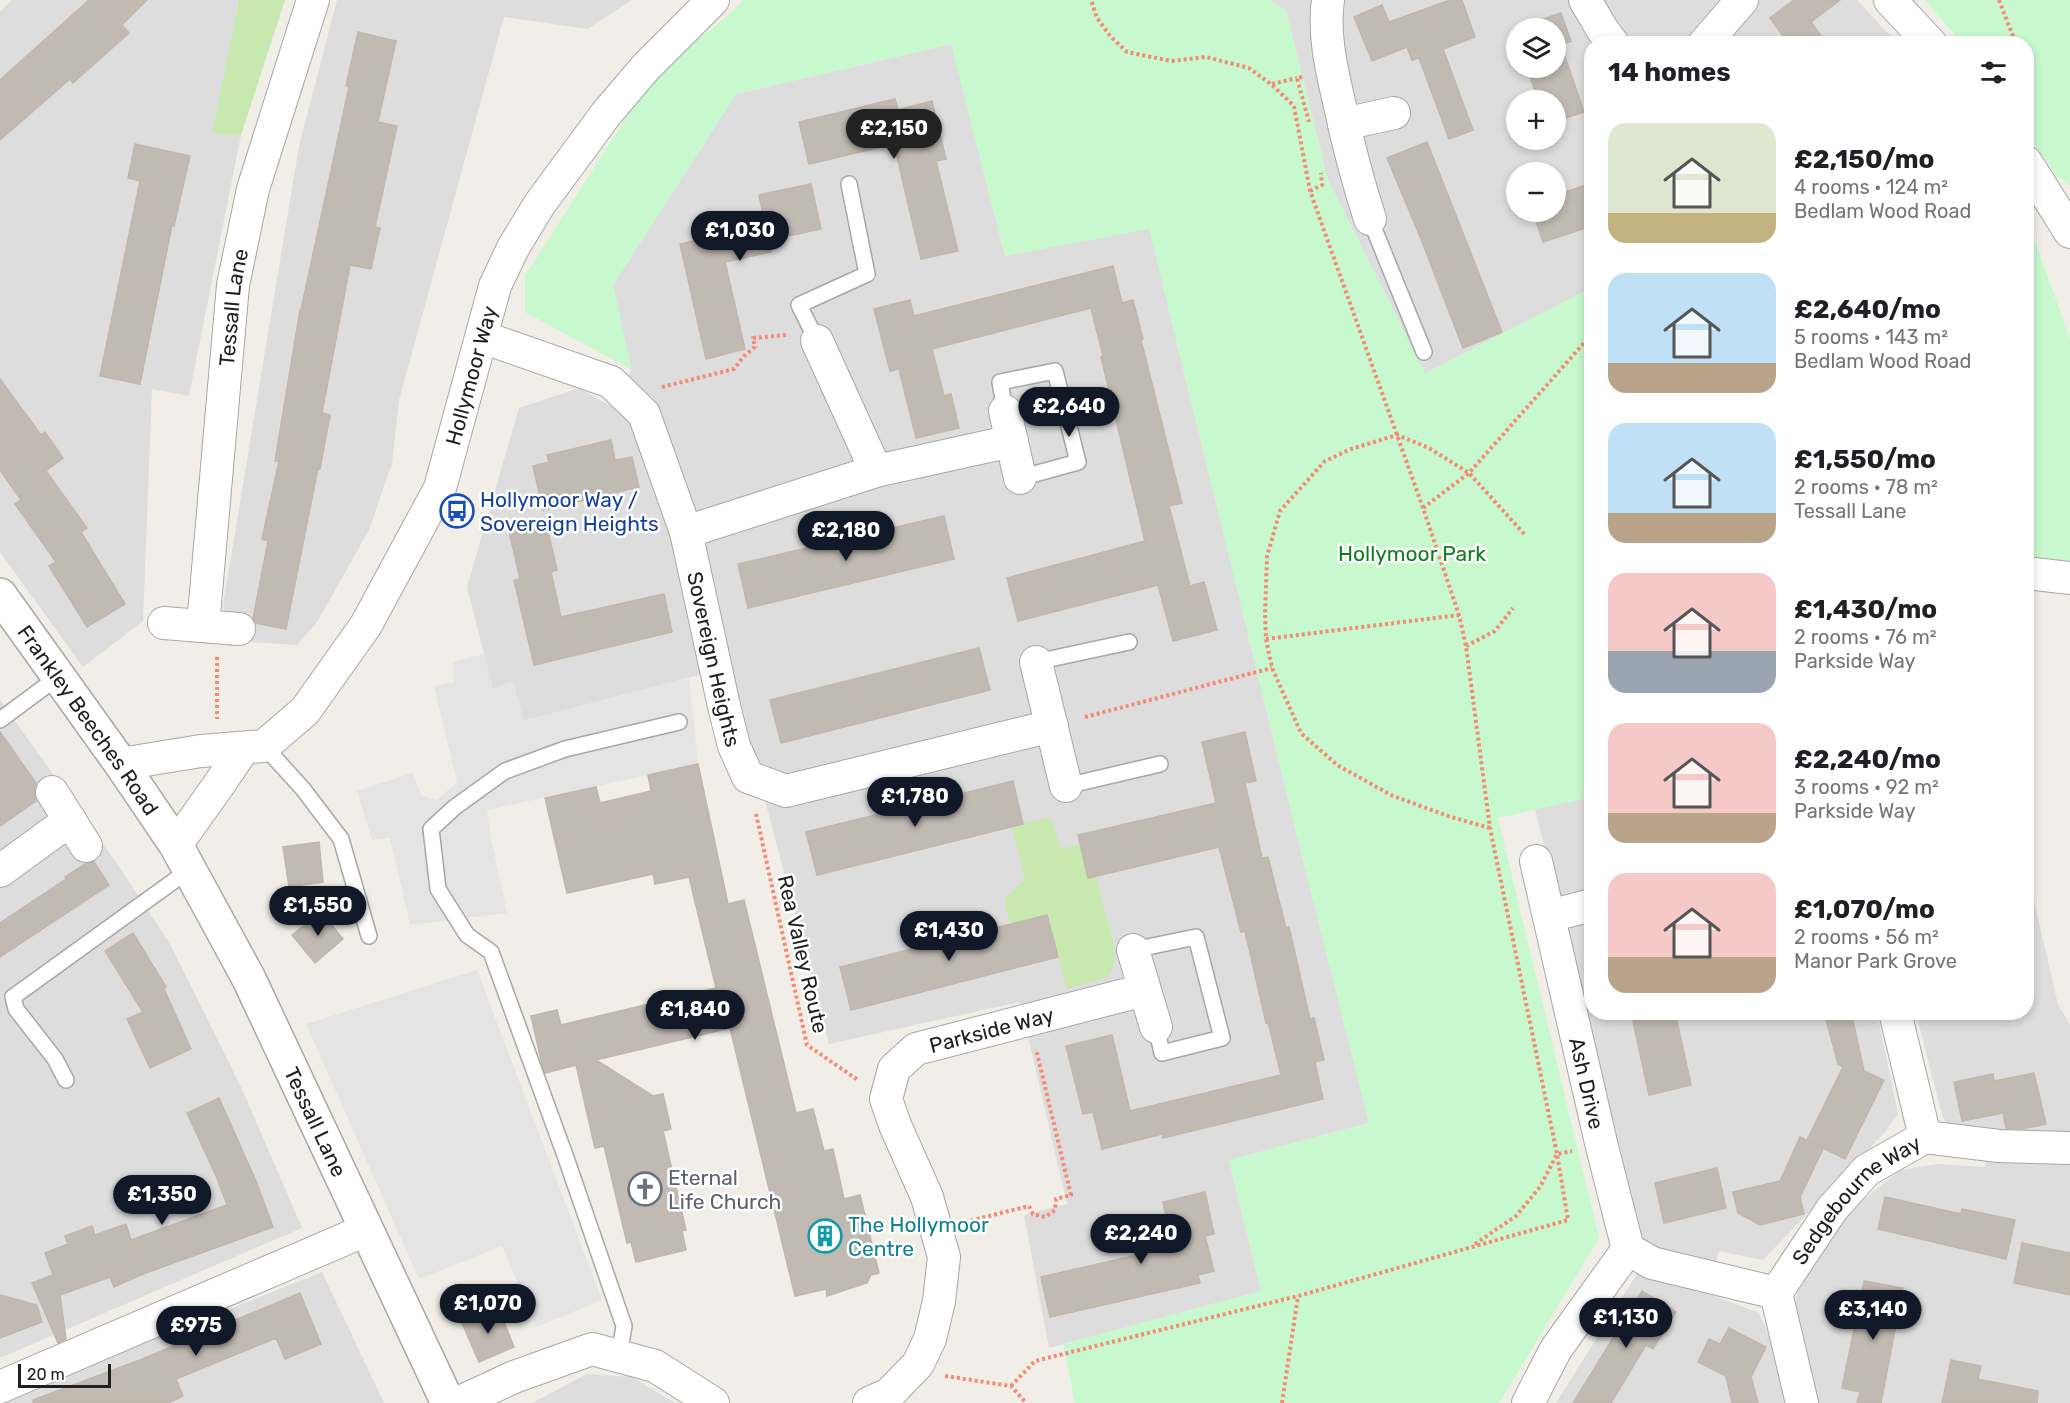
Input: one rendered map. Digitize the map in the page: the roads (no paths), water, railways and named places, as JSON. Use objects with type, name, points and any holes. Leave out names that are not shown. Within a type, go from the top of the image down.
[{"type":"street","name":"Tessall Lane","points":[[164,623],[220,627],[233,285],[253,189],[313,0]]},
{"type":"street","name":"Hollymoor Way","points":[[183,857],[218,786],[253,747],[305,711],[366,625],[440,488],[495,286],[513,248],[545,196],[606,114],[645,67],[713,0]]},
{"type":"street","points":[[1328,0],[1325,18],[1331,67],[1354,169],[1370,219]]},
{"type":"street","points":[[1586,0],[1607,36]]},
{"type":"street","points":[[1711,36],[1743,0]]},
{"type":"street","points":[[1890,0],[1924,36]]},
{"type":"street","points":[[1344,124],[1394,113]]},
{"type":"street","points":[[2034,175],[2070,232]]},
{"type":"street","name":"Sovereign Heights","points":[[482,337],[611,382],[644,414],[686,532],[726,716],[734,746],[748,777],[786,790],[1052,726]]},
{"type":"street","points":[[817,341],[876,471]]},
{"type":"street","points":[[1005,411],[1020,478]]},
{"type":"street","points":[[686,532],[876,471],[1012,441]]},
{"type":"street","points":[[2034,574],[2070,578]]},
{"type":"street","name":"Frankley Beeches Road","points":[[0,595],[121,764],[183,857]]},
{"type":"street","points":[[1036,662],[1066,786]]},
{"type":"street","points":[[121,764],[201,751],[253,747]]},
{"type":"street","points":[[52,792],[86,846]]},
{"type":"street","points":[[0,871],[70,820]]},
{"type":"street","name":"Tessall Lane","points":[[183,857],[249,979],[448,1403]]},
{"type":"street","name":"Ash Drive","points":[[1536,861],[1628,1249]]},
{"type":"street","points":[[1549,916],[1584,907]]},
{"type":"street","points":[[1133,950],[1156,1027]]},
{"type":"street","name":"Parkside Way","points":[[869,1403],[889,1394],[918,1364],[930,1339],[939,1301],[944,1257],[927,1197],[886,1099],[894,1069],[916,1049],[1144,990]]},
{"type":"street","points":[[1897,1020],[1925,1137]]},
{"type":"street","name":"Sedgebourne Way","points":[[1776,1293],[1832,1209],[1867,1170],[1925,1137],[1999,1146],[2070,1148]]},
{"type":"street","points":[[0,1387],[366,1230]]},
{"type":"street","points":[[1528,1403],[1556,1349],[1628,1249],[1652,1263],[1776,1293],[1802,1403]]},
{"type":"street","points":[[458,1403],[514,1377],[592,1349],[655,1366],[713,1403]]},
{"type":"lane","points":[[817,341],[799,304],[867,274],[849,184]]},
{"type":"lane","points":[[1370,219],[1424,352]]},
{"type":"lane","points":[[1005,411],[1000,382],[1055,371],[1078,462],[1020,478]]},
{"type":"lane","points":[[1036,662],[1129,642]]},
{"type":"lane","points":[[0,720],[58,677]]},
{"type":"lane","points":[[619,1356],[624,1326],[562,1147],[491,952],[467,935],[438,889],[431,829],[455,807],[505,771],[565,749],[679,722]]},
{"type":"lane","points":[[253,747],[303,789],[341,838],[369,936]]},
{"type":"lane","points":[[1066,786],[1160,764]]},
{"type":"lane","points":[[66,1080],[55,1059],[16,1010],[13,997],[151,900],[183,857]]},
{"type":"lane","points":[[1133,950],[1196,937],[1222,1038],[1162,1053],[1156,1027]]},
{"type":"place","name":"Hollymoor Way / Sovereign Heights","points":[[457,511]]},
{"type":"place","name":"Eternal Life Church","points":[[645,1189]]},
{"type":"place","name":"The Hollymoor Centre","points":[[825,1236]]},
{"type":"park label","name":"Hollymoor Park","points":[[1412,553]]}]
